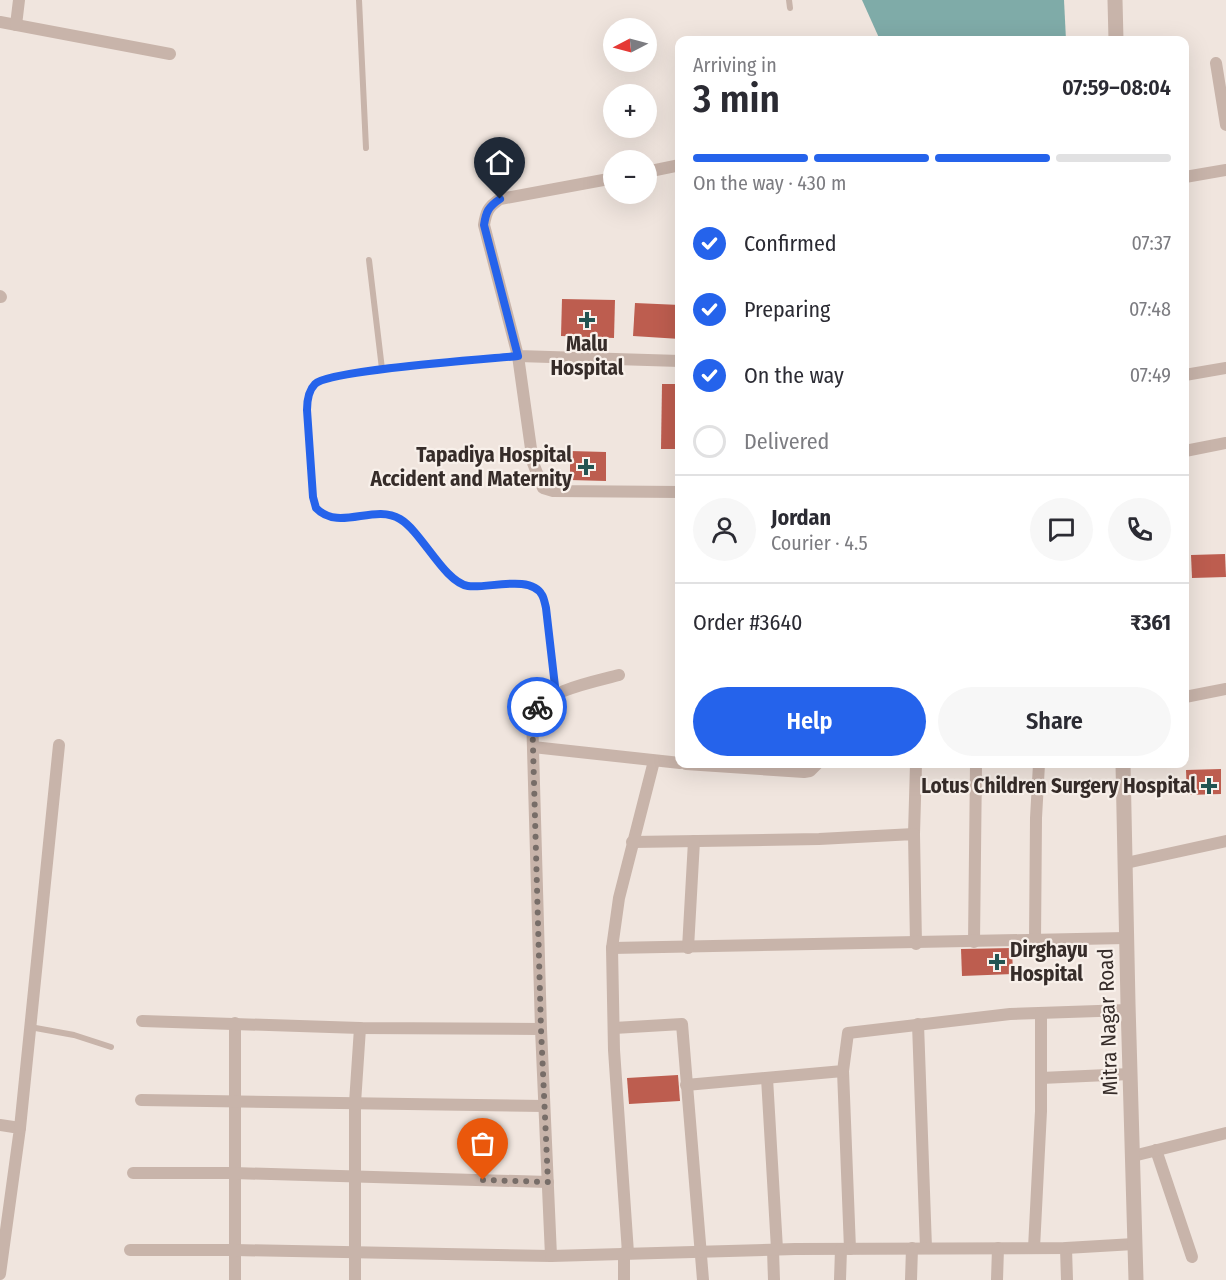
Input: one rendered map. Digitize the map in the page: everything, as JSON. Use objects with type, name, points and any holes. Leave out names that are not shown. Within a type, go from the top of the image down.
[{"type":"street","points":[[16,25],[19,0]]},
{"type":"street","points":[[1115,0],[1116,36]]},
{"type":"street","points":[[0,22],[170,54]]},
{"type":"street","points":[[1216,63],[1226,125]]},
{"type":"street","points":[[657,170],[675,166]]},
{"type":"street","points":[[1189,176],[1226,170]]},
{"type":"street","points":[[603,180],[500,199],[486,212],[484,225],[518,356],[533,463],[543,488],[553,491],[675,492]]},
{"type":"street","points":[[518,356],[675,361]]},
{"type":"street","points":[[1189,374],[1226,368]]},
{"type":"street","points":[[1189,450],[1226,443]]},
{"type":"street","points":[[551,1256],[541,1029],[532,714],[543,702],[556,695],[620,675]]},
{"type":"street","points":[[1189,696],[1226,689]]},
{"type":"street","points":[[0,1274],[20,1128],[60,745]]},
{"type":"street","points":[[533,747],[675,762]]},
{"type":"street","points":[[624,1280],[626,1253],[612,948],[619,898],[654,760]]},
{"type":"street","points":[[752,768],[804,772],[813,768]]},
{"type":"street","points":[[916,768],[914,834],[916,944]]},
{"type":"street","points":[[974,942],[976,768]]},
{"type":"street","points":[[1035,941],[1039,768]]},
{"type":"street","name":"Mitra Nagar Road","points":[[1123,768],[1136,1280]]},
{"type":"street","points":[[632,842],[819,839],[914,834]]},
{"type":"street","points":[[688,948],[694,841]]},
{"type":"street","points":[[1126,863],[1226,841]]},
{"type":"street","points":[[612,948],[916,944],[1126,938]]},
{"type":"street","points":[[840,1280],[845,1249],[843,1071],[848,1033],[1010,1014],[1128,1010]]},
{"type":"street","points":[[1034,1248],[1041,1111],[1041,1013]]},
{"type":"street","points":[[142,1021],[360,1028],[541,1029]]},
{"type":"street","points":[[235,1023],[235,1280]]},
{"type":"street","points":[[614,1028],[682,1024],[703,1280]]},
{"type":"street","points":[[918,1024],[926,1248]]},
{"type":"street","points":[[355,1280],[355,1103],[360,1028]]},
{"type":"street","points":[[686,1085],[843,1071]]},
{"type":"street","points":[[1041,1078],[1130,1074]]},
{"type":"street","points":[[766,1078],[775,1250],[774,1280]]},
{"type":"street","points":[[141,1100],[544,1106]]},
{"type":"street","points":[[0,1125],[20,1128]]},
{"type":"street","points":[[1133,1156],[1226,1133]]},
{"type":"street","points":[[1156,1150],[1192,1257]]},
{"type":"street","points":[[133,1173],[234,1173],[548,1182]]},
{"type":"street","points":[[130,1250],[355,1251],[551,1256],[701,1251],[1066,1248],[1134,1244]]},
{"type":"street","points":[[910,1280],[912,1248]]},
{"type":"street","points":[[997,1280],[998,1248]]},
{"type":"street","points":[[1066,1248],[1067,1280]]},
{"type":"lane","points":[[359,0],[366,148]]},
{"type":"lane","points":[[789,0],[790,8]]},
{"type":"lane","points":[[369,260],[382,369]]},
{"type":"lane","points":[[518,356],[382,369],[323,379],[315,384],[308,396],[307,410],[313,497],[316,508],[330,518],[342,519],[388,514],[398,518],[409,525],[454,580],[466,586],[521,584],[534,586],[542,594],[546,608],[556,695]]},
{"type":"lane","points":[[30,1027],[74,1035],[111,1047]]},
{"type":"water","points":[[862,0],[1064,0],[1066,36],[878,36]]},
{"type":"building","points":[[562,299],[615,300],[614,338],[561,336]]},
{"type":"building","points":[[635,303],[675,305],[675,339],[633,336]]},
{"type":"building","points":[[662,384],[675,384],[675,449],[661,449]]},
{"type":"building","points":[[570,451],[606,452],[606,481],[570,480]]},
{"type":"building","points":[[1225,554],[1226,577],[1192,578],[1191,555]]},
{"type":"building","points":[[1221,769],[1221,794],[1187,795],[1186,770]]},
{"type":"building","points":[[1012,948],[1013,974],[962,976],[961,949]]},
{"type":"building","points":[[678,1075],[680,1101],[629,1104],[627,1078]]},
{"type":"way so far","points":[[483,1180],[548,1182],[532,714],[537,707]]},
{"type":"place","name":"Malu Hospital","points":[[587,320]]},
{"type":"place","name":"Tapadiya Hospital Accident and Maternity","points":[[586,467]]},
{"type":"place","name":"Lotus Children Surgery Hospital","points":[[1209,786]]},
{"type":"place","name":"Dirghayu Hospital","points":[[997,962]]},
{"type":"route","points":[[500,199],[486,212],[484,225],[518,356],[382,369],[323,379],[315,384],[308,396],[307,410],[313,497],[316,508],[321,514],[330,518],[342,519],[388,514],[398,518],[409,525],[454,580],[466,586],[521,584],[534,586],[542,594],[546,608],[556,695],[537,707]]}]
